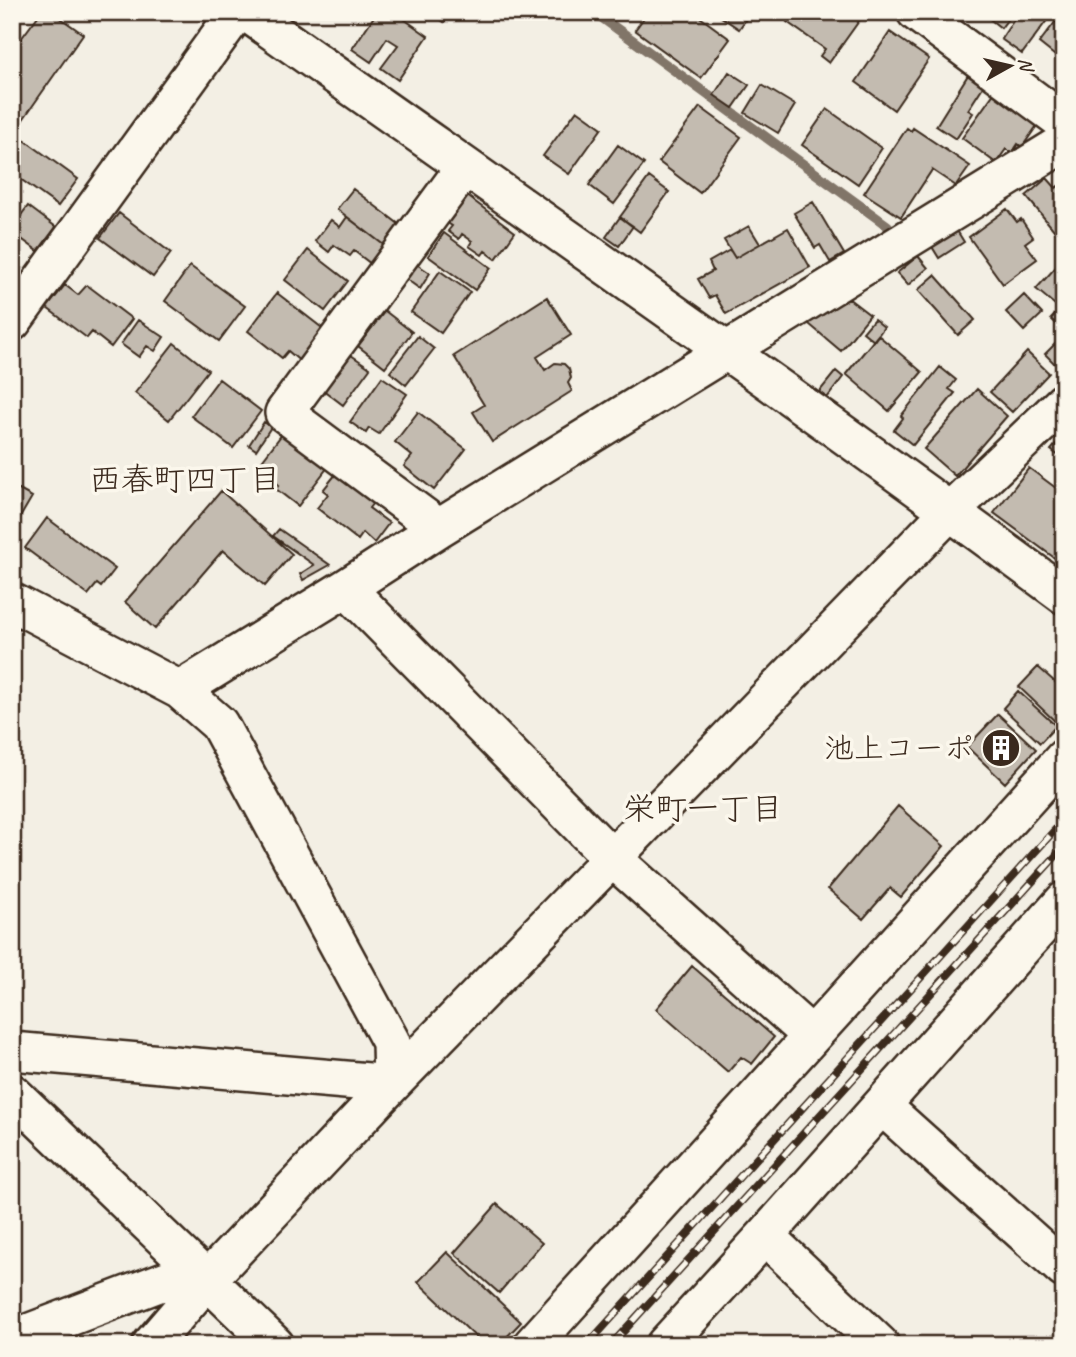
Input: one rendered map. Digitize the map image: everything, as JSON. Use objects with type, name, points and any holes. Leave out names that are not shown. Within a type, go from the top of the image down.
[{"type":"street","points":[[12,322],[237,12]]},
{"type":"street","points":[[246,12],[727,351],[1064,595]]},
{"type":"street","points":[[916,12],[1064,122]]},
{"type":"street","points":[[180,690],[1064,143]]},
{"type":"street","points":[[439,528],[284,413],[465,167]]},
{"type":"street","points":[[151,1345],[207,1280],[392,1084],[950,511],[1064,402]]},
{"type":"street","points":[[346,587],[612,858],[812,1036]]},
{"type":"street","points":[[12,602],[180,690],[219,724],[391,1042],[392,1084]]},
{"type":"street","points":[[532,1345],[1064,758]]},
{"type":"street","points":[[665,1345],[1060,913]]},
{"type":"street","points":[[12,1051],[392,1084]]},
{"type":"street","points":[[12,1093],[275,1345]]},
{"type":"street","points":[[882,1106],[1064,1269]]},
{"type":"street","points":[[765,1236],[880,1345]]},
{"type":"street","points":[[12,1339],[172,1278],[207,1280]]},
{"type":"building","points":[[41,12],[52,12],[83,34],[22,121],[12,115],[12,51]]},
{"type":"building","points":[[377,12],[394,12],[428,36],[398,80],[381,68],[398,45],[387,38],[371,62],[352,49]]},
{"type":"building","points":[[430,12],[451,12],[444,22]]},
{"type":"building","points":[[648,12],[693,12],[730,39],[701,78],[635,30]]},
{"type":"building","points":[[714,12],[751,12],[739,29]]},
{"type":"building","points":[[794,12],[846,12],[859,21],[829,63],[820,56],[825,49],[787,22]]},
{"type":"building","points":[[981,12],[1013,12],[1001,28]]},
{"type":"building","points":[[1019,12],[1053,12],[1022,54],[1001,39]]},
{"type":"building","points":[[1064,12],[1064,63],[1039,43]]},
{"type":"building","points":[[890,32],[929,59],[894,110],[856,82]]},
{"type":"building","points":[[729,72],[749,85],[733,108],[714,95]]},
{"type":"building","points":[[968,75],[984,85],[968,110],[973,113],[956,139],[936,126]]},
{"type":"building","points":[[762,85],[795,105],[778,133],[745,113]]},
{"type":"building","points":[[997,89],[1041,120],[1022,147],[1018,144],[1012,153],[1006,149],[996,163],[962,138]]},
{"type":"building","points":[[700,107],[741,137],[700,193],[659,162]]},
{"type":"building","points":[[827,109],[882,148],[858,184],[802,145]]},
{"type":"building","points":[[577,110],[602,128],[569,174],[543,156]]},
{"type":"building","points":[[907,128],[911,131],[913,128],[970,166],[956,186],[932,170],[901,217],[864,193]]},
{"type":"building","points":[[12,131],[78,179],[58,206],[12,173]]},
{"type":"building","points":[[618,145],[644,164],[614,204],[589,185]]},
{"type":"building","points":[[649,177],[669,192],[640,232],[620,217]]},
{"type":"building","points":[[1047,178],[1056,188],[1064,181],[1063,241],[1026,196]]},
{"type":"building","points":[[353,189],[404,228],[389,249],[337,209]]},
{"type":"building","points":[[466,195],[515,232],[496,259],[485,251],[482,255],[469,246],[472,241],[462,234],[459,239],[448,231],[452,226],[446,222]]},
{"type":"building","points":[[813,202],[844,254],[830,262],[820,245],[815,248],[794,213]]},
{"type":"building","points":[[28,206],[56,227],[38,251],[12,232],[12,221],[15,223]]},
{"type":"building","points":[[1007,209],[1017,222],[1021,219],[1033,237],[1025,243],[1037,259],[1003,284],[969,237]]},
{"type":"building","points":[[119,213],[171,253],[153,277],[100,238]]},
{"type":"building","points":[[347,217],[389,249],[375,267],[354,251],[350,256],[334,245],[329,252],[315,241],[331,220],[340,227]]},
{"type":"building","points":[[620,217],[633,226],[619,246],[606,237]]},
{"type":"building","points":[[749,226],[760,244],[735,258],[724,240]]},
{"type":"building","points":[[788,228],[810,267],[726,314],[715,295],[709,298],[698,279],[713,271],[709,262],[730,250],[735,258]]},
{"type":"building","points":[[956,229],[964,242],[939,258],[931,245]]},
{"type":"building","points":[[444,233],[491,268],[475,290],[428,256]]},
{"type":"building","points":[[308,250],[348,281],[325,311],[285,280]]},
{"type":"building","points":[[918,256],[928,268],[908,285],[897,273]]},
{"type":"building","points":[[1064,258],[1064,331],[1051,319],[1060,309],[1036,289]]},
{"type":"building","points":[[412,261],[430,273],[420,289],[402,276]]},
{"type":"building","points":[[190,266],[245,306],[219,341],[165,301]]},
{"type":"building","points":[[12,268],[21,273],[12,286]]},
{"type":"building","points":[[440,271],[470,292],[441,333],[411,312]]},
{"type":"building","points":[[935,275],[975,320],[958,335],[918,290]]},
{"type":"building","points":[[65,285],[78,295],[87,285],[132,319],[111,347],[92,332],[87,338],[47,308]]},
{"type":"building","points":[[277,293],[326,331],[302,363],[288,351],[282,358],[248,331]]},
{"type":"building","points":[[844,295],[870,315],[841,351],[803,319]]},
{"type":"building","points":[[1024,295],[1042,314],[1024,331],[1006,312]]},
{"type":"building","points":[[547,297],[571,335],[537,357],[545,370],[555,363],[564,364],[569,369],[571,378],[568,383],[572,391],[492,442],[473,412],[484,405],[454,356]]},
{"type":"building","points":[[385,311],[412,332],[385,367],[358,346]]},
{"type":"building","points":[[874,319],[884,327],[874,341],[863,332]]},
{"type":"building","points":[[138,320],[164,337],[155,351],[147,346],[139,357],[121,344]]},
{"type":"building","points":[[878,335],[922,372],[889,411],[846,374]]},
{"type":"building","points":[[418,336],[434,349],[406,385],[390,372]]},
{"type":"building","points":[[174,343],[208,370],[169,420],[135,393]]},
{"type":"building","points":[[1055,344],[1064,353],[1062,371],[1045,354]]},
{"type":"building","points":[[1027,352],[1049,373],[1012,412],[990,392]]},
{"type":"building","points":[[348,353],[370,368],[343,405],[322,389]]},
{"type":"building","points":[[940,367],[956,380],[949,389],[955,393],[913,445],[894,430],[903,418],[901,416]]},
{"type":"building","points":[[836,371],[843,377],[827,398],[819,392]]},
{"type":"building","points":[[382,377],[407,394],[379,434],[369,428],[366,433],[350,422]]},
{"type":"building","points":[[219,379],[261,411],[233,448],[191,416]]},
{"type":"building","points":[[977,389],[1007,416],[955,476],[924,449]]},
{"type":"building","points":[[418,412],[466,449],[434,490],[404,466],[412,456],[395,442]]},
{"type":"building","points":[[264,422],[271,427],[256,450],[249,445]]},
{"type":"building","points":[[286,429],[331,463],[298,506],[276,489],[279,485],[257,467]]},
{"type":"building","points":[[1064,435],[1064,460],[1051,450]]},
{"type":"building","points":[[1029,468],[1064,494],[1064,565],[994,513]]},
{"type":"building","points":[[340,469],[377,498],[369,508],[389,523],[374,543],[363,533],[358,540],[317,508],[328,494],[323,490]]},
{"type":"building","points":[[12,486],[32,497],[12,531]]},
{"type":"building","points":[[221,491],[292,554],[265,586],[223,550],[155,629],[125,602]]},
{"type":"building","points":[[47,518],[115,569],[101,587],[97,584],[88,595],[25,548]]},
{"type":"building","points":[[279,529],[330,565],[303,580],[300,574],[314,565],[273,536]]},
{"type":"building","points":[[1038,667],[1064,690],[1064,720],[1059,725],[1019,687]]},
{"type":"building","points":[[1018,691],[1056,726],[1040,743],[1003,708]]},
{"type":"building","name":"池上コーポ","points":[[998,714],[1036,749],[1005,783],[967,747]]},
{"type":"building","points":[[898,806],[944,846],[901,897],[890,888],[863,919],[828,889]]},
{"type":"building","points":[[692,966],[774,1037],[752,1064],[741,1057],[728,1072],[656,1009]]},
{"type":"building","points":[[497,1204],[542,1243],[499,1293],[454,1253]]},
{"type":"building","points":[[447,1252],[521,1322],[499,1345],[484,1345],[418,1282]]},
{"type":"waterway","points":[[594,12],[888,226]]},
{"type":"railway","points":[[587,1345],[1064,820]]},
{"type":"railway","points":[[611,1345],[1064,847]]},
{"type":"place","name":"池上コーポ","points":[[1001,748]]},
{"type":"district","name":"西春町四丁目","points":[[185,479]]},
{"type":"district","name":"栄町一丁目","points":[[703,808]]}]
